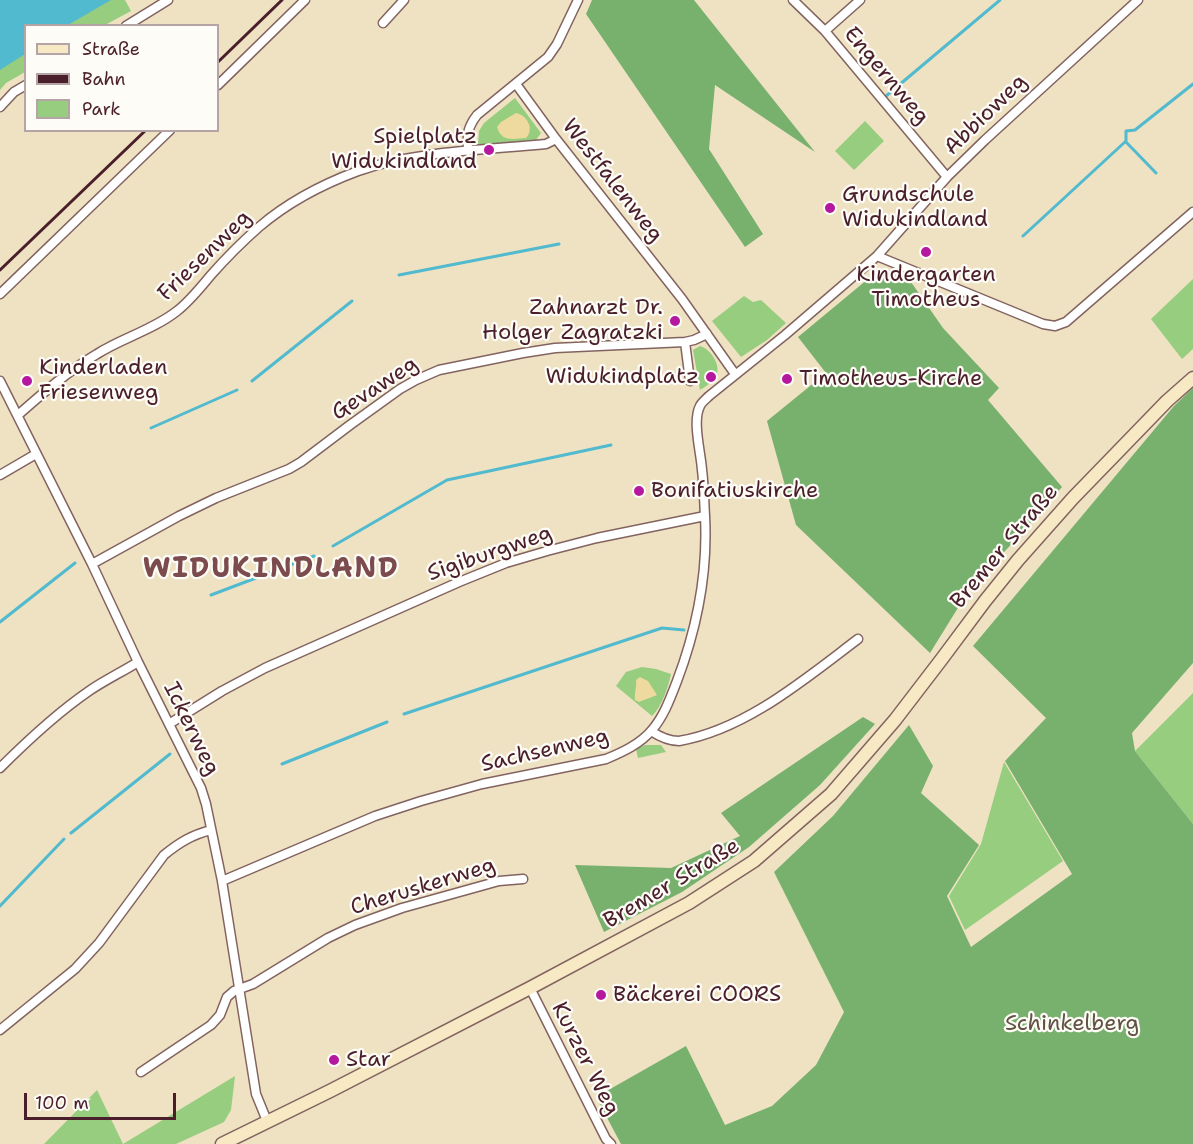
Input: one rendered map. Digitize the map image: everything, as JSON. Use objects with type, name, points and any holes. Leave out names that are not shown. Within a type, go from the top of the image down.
[{"type":"main road","name":"Bremer Straße","points":[[224,1144],[530,988],[680,908],[754,861],[831,794],[895,720],[1018,560],[1073,498],[1167,401],[1193,378]]},
{"type":"street","points":[[129,24],[168,0]]},
{"type":"street","points":[[219,84],[305,0]]},
{"type":"street","points":[[383,23],[404,0]]},
{"type":"street","name":"Engernweg","points":[[793,0],[825,32],[947,177]]},
{"type":"street","points":[[825,32],[860,0]]},
{"type":"street","name":"Abbioweg","points":[[735,374],[877,256],[947,177],[1138,0]]},
{"type":"street","points":[[468,152],[467,139],[470,124],[477,115],[548,57],[575,2]]},
{"type":"street","name":"Westfalenweg","points":[[516,84],[707,334]]},
{"type":"street","points":[[0,107],[14,92],[24,86]]},
{"type":"street","points":[[0,294],[168,132]]},
{"type":"street","name":"Friesenweg","points":[[18,415],[67,373],[98,352],[159,323],[177,311],[260,226],[288,206],[321,188],[357,171],[382,164],[413,158],[546,144],[556,139]]},
{"type":"street","points":[[877,256],[1043,324],[1055,326],[1066,322],[1193,212]]},
{"type":"street","points":[[707,334],[735,374]]},
{"type":"street","name":"Gevaweg","points":[[92,564],[216,498],[289,469],[400,389],[439,370],[555,348],[685,342],[707,334]]},
{"type":"street","points":[[685,342],[690,381]]},
{"type":"street","name":"Sachsenweg","points":[[222,881],[394,810],[483,784],[606,759],[638,743],[651,731],[663,716],[686,658],[698,614],[703,582],[706,541],[697,420],[700,406],[735,374]]},
{"type":"street","name":"Ickerweg","points":[[0,381],[201,788],[222,881],[256,1094],[267,1121]]},
{"type":"street","points":[[0,475],[36,454]]},
{"type":"street","name":"Sigiburgweg","points":[[170,724],[222,691],[265,668],[459,582],[547,551],[597,538],[705,516]]},
{"type":"street","points":[[651,731],[661,738],[679,741],[718,730],[746,717],[789,691],[858,639]]},
{"type":"street","points":[[0,768],[33,734],[53,718],[89,691],[138,662]]},
{"type":"street","points":[[0,1030],[75,969],[99,944],[164,855],[194,835],[211,830]]},
{"type":"street","name":"Cheruskerweg","points":[[240,989],[253,984],[328,938],[377,916],[499,881],[524,879]]},
{"type":"street","name":"Kurzer Weg","points":[[530,988],[606,1139],[611,1144]]},
{"type":"street","points":[[141,1072],[211,1025],[220,1015],[227,997],[240,989]]},
{"type":"green space","points":[[0,0],[125,0],[131,11],[107,24],[24,24],[24,73],[6,83],[0,90]]},
{"type":"green space","points":[[592,0],[694,0],[815,152],[715,85],[709,149],[763,234],[745,247],[586,14]]},
{"type":"green space","points":[[515,98],[541,133],[536,140],[478,145],[479,131],[484,123]]},
{"type":"green space","points":[[865,121],[884,141],[854,170],[835,151]]},
{"type":"green space","points":[[880,269],[911,282],[943,328],[999,388],[988,400],[1062,487],[969,590],[930,653],[796,525],[767,421],[826,373],[798,337]]},
{"type":"green space","points":[[1193,279],[1193,349],[1182,359],[1151,319]]},
{"type":"green space","points":[[744,296],[753,302],[761,300],[786,323],[767,340],[741,357],[712,321]]},
{"type":"green space","points":[[700,346],[712,355],[718,369],[715,378],[700,390],[693,350]]},
{"type":"green space","name":"Schinkelberg","points":[[1193,388],[1193,663],[1132,733],[1135,751],[1193,824],[1193,1144],[621,1144],[596,1097],[686,1046],[725,1125],[772,1106],[816,1065],[844,1012],[774,872],[833,816],[909,725],[933,766],[921,793],[979,845],[947,896],[971,947],[1072,874],[1005,761],[1046,718],[973,646],[1174,406]]},
{"type":"green space","points":[[642,667],[671,674],[664,696],[652,716],[616,686],[626,672]]},
{"type":"green space","points":[[1193,693],[1193,824],[1135,751]]},
{"type":"green space","points":[[863,717],[875,724],[820,785],[749,847],[682,892],[604,932],[575,865],[671,868],[740,836],[721,813]]},
{"type":"green space","points":[[645,745],[661,745],[666,752],[638,758],[636,749]]},
{"type":"green space","points":[[1004,762],[1063,861],[965,930],[949,896],[981,844]]},
{"type":"green space","points":[[235,1076],[231,1110],[224,1122],[176,1144],[123,1144]]},
{"type":"green space","points":[[97,1090],[123,1144],[44,1144]]},
{"type":"sand","points":[[516,113],[526,119],[530,127],[526,138],[505,137],[501,135],[497,127]]},
{"type":"sand","points":[[640,677],[648,681],[657,695],[639,702],[635,700],[635,695],[636,680]]},
{"type":"water","points":[[0,0],[111,0],[70,24],[24,24],[24,55],[0,70]]},
{"type":"waterway","points":[[886,96],[1000,0]]},
{"type":"waterway","points":[[1023,236],[1126,141],[1126,131],[1135,130],[1193,84]]},
{"type":"waterway","points":[[1126,142],[1156,173]]},
{"type":"waterway","points":[[399,275],[559,244]]},
{"type":"waterway","points":[[252,381],[352,301]]},
{"type":"waterway","points":[[151,428],[237,390]]},
{"type":"waterway","points":[[333,546],[447,480],[611,445]]},
{"type":"waterway","points":[[211,595],[314,556]]},
{"type":"waterway","points":[[0,622],[75,563]]},
{"type":"waterway","points":[[404,714],[662,628],[684,630]]},
{"type":"waterway","points":[[282,764],[387,722]]},
{"type":"waterway","points":[[71,833],[170,754]]},
{"type":"waterway","points":[[0,906],[64,839]]},
{"type":"railway","points":[[219,61],[282,0]]},
{"type":"railway","points":[[0,270],[144,132]]},
{"type":"place","name":"Spielplatz Widukindland","points":[[489,150]]},
{"type":"place","name":"Grundschule Widukindland","points":[[830,208]]},
{"type":"place","name":"Kindergarten Timotheus","points":[[926,252]]},
{"type":"place","name":"Zahnarzt Dr. Holger Zagratzki","points":[[675,321]]},
{"type":"place","name":"Widukindplatz","points":[[711,377]]},
{"type":"place","name":"Timotheus-Kirche","points":[[787,379]]},
{"type":"place","name":"Kinderladen Friesenweg","points":[[27,381]]},
{"type":"place","name":"Bonifatiuskirche","points":[[639,491]]},
{"type":"place","name":"Bäckerei COORS","points":[[601,995]]},
{"type":"place","name":"Star","points":[[334,1060]]},
{"type":"district","name":"WIDUKINDLAND","points":[[271,570]]}]
